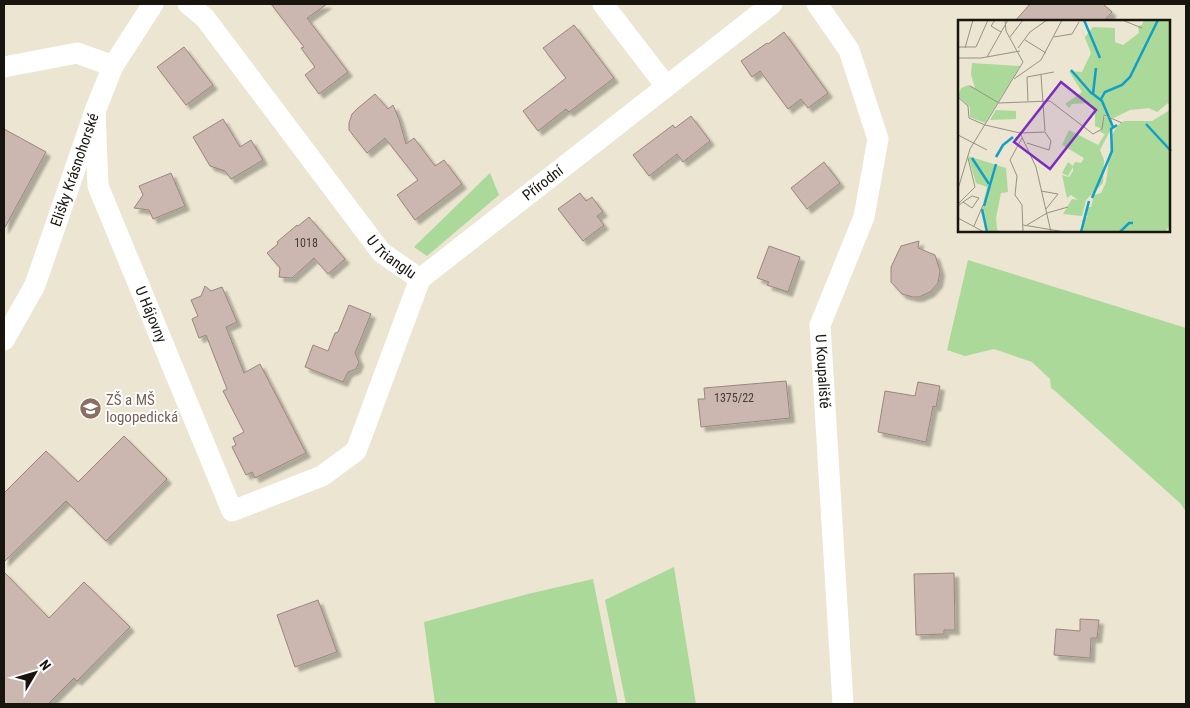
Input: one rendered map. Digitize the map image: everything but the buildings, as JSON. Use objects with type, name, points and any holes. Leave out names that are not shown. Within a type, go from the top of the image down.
[{"type":"street","name":"Elišky Krásnohorské","points":[[4,340],[35,285],[95,111],[113,66],[153,4]]},
{"type":"street","name":"U Trianglu","points":[[188,4],[205,18],[381,252],[420,279],[356,451],[322,476],[232,511]]},
{"type":"street","points":[[603,4],[666,86]]},
{"type":"street","name":"Přírodní","points":[[420,279],[772,4]]},
{"type":"street","name":"U Koupaliště","points":[[817,4],[849,50],[878,139],[864,216],[820,325],[842,704]]},
{"type":"street","points":[[4,67],[77,53],[113,66]]},
{"type":"street","name":"U Hájovny","points":[[95,111],[98,186],[232,511]]},
{"type":"green space","points":[[490,173],[499,195],[427,256],[414,247]]},
{"type":"green space","points":[[968,260],[1186,328],[1186,512],[1181,504],[1051,388],[1050,379],[1032,362],[994,349],[965,356],[947,350]]},
{"type":"green space","points":[[674,567],[696,704],[626,704],[605,600]]},
{"type":"green space","points":[[593,579],[618,704],[435,704],[424,622]]},
{"type":"place","name":"ZŠ a MŠ logopedická","points":[[90,409]]}]
